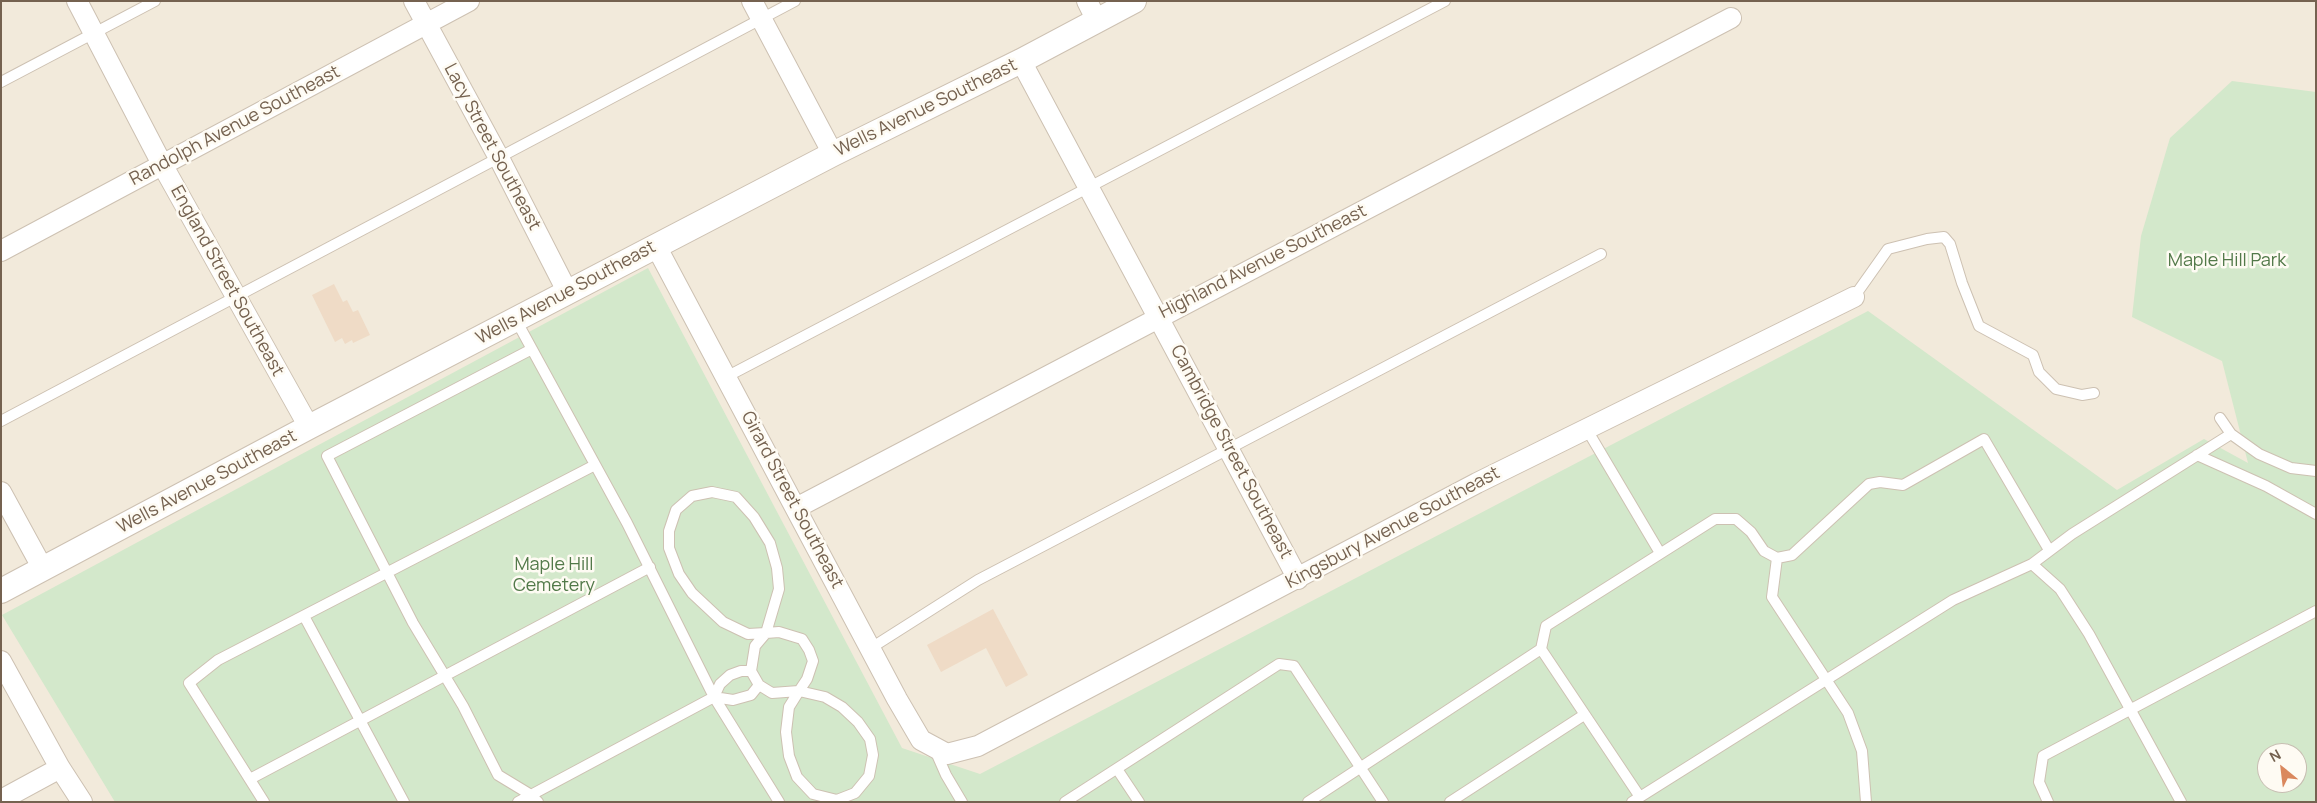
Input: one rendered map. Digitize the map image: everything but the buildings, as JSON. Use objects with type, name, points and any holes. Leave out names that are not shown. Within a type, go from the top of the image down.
[{"type":"street","name":"England Street Southeast","points":[[77,1],[163,166],[309,427]]},
{"type":"street","name":"Lacy Street Southeast","points":[[414,1],[499,158],[568,293]]},
{"type":"street","name":"Randolph Avenue Southeast","points":[[1,251],[469,1]]},
{"type":"street","points":[[752,1],[833,154]]},
{"type":"street","name":"Wells Avenue Southeast","points":[[1,591],[309,427],[833,154],[1021,61],[1092,11],[1134,1]]},
{"type":"street","name":"Highland Avenue Southeast","points":[[796,508],[1158,316],[1731,18]]},
{"type":"street","name":"Cambridge Street Southeast","points":[[1021,61],[1298,578]]},
{"type":"street","name":"Girard Street Southeast","points":[[656,246],[921,740],[934,747]]},
{"type":"street","name":"Kingsbury Avenue Southeast","points":[[934,747],[947,754],[978,746],[1477,483],[1854,297]]},
{"type":"street","points":[[1,492],[43,569]]},
{"type":"street","points":[[1,661],[60,768],[82,802]]},
{"type":"street","points":[[1,800],[60,768]]},
{"type":"lane","points":[[1,82],[155,1]]},
{"type":"lane","points":[[1,421],[795,1]]},
{"type":"lane","points":[[726,377],[1445,1]]},
{"type":"lane","points":[[1854,297],[1888,249],[1927,239],[1944,237],[1950,244],[1962,283],[1979,326],[2033,355],[2039,372],[2056,389],[2082,395],[2094,392]]},
{"type":"lane","points":[[871,648],[978,580],[1601,254]]},
{"type":"lane","points":[[516,320],[650,567],[714,697],[779,802]]},
{"type":"lane","points":[[532,349],[327,456],[388,573],[412,624],[446,676],[498,775],[535,798]]},
{"type":"lane","points":[[2220,418],[2231,434],[2259,454],[2291,468],[2316,471]]},
{"type":"lane","points":[[1586,428],[1660,553]]},
{"type":"lane","points":[[1541,649],[1584,714],[1636,799],[1953,600],[2032,564],[2049,550],[2231,434]]},
{"type":"lane","points":[[1308,802],[1361,769],[1541,649],[1546,626],[1715,520],[1736,519],[1751,532],[1764,551],[1777,558],[1792,555],[1802,548],[1868,484],[1880,482],[1904,485],[1984,439],[2049,550]]},
{"type":"lane","points":[[2197,455],[2266,486],[2316,514]]},
{"type":"lane","points":[[264,802],[189,683],[218,660],[596,465]]},
{"type":"lane","points":[[766,633],[755,646],[751,671],[759,685],[772,693],[799,691],[825,697],[842,707],[858,722],[870,739],[873,755],[869,776],[855,793],[837,800],[813,794],[797,777],[789,756],[786,732],[789,707],[799,691],[807,679],[813,661],[802,638],[779,632],[766,633],[748,634],[723,622],[692,593],[679,574],[670,548],[669,531],[676,510],[692,496],[712,492],[736,498],[754,518],[770,543],[777,568],[779,589],[766,633]]},
{"type":"lane","points":[[1777,558],[1772,597],[1848,713],[1862,751],[1866,802]]},
{"type":"lane","points":[[2032,564],[2060,590],[2089,634],[2181,802]]},
{"type":"lane","points":[[250,779],[650,567]]},
{"type":"lane","points":[[2048,802],[2038,782],[2043,756],[2316,611]]},
{"type":"lane","points":[[304,616],[404,802]]},
{"type":"lane","points":[[1065,802],[1279,664],[1294,666],[1382,802]]},
{"type":"lane","points":[[518,802],[535,798],[714,697],[720,684],[730,675],[741,671],[751,671]]},
{"type":"lane","points":[[714,697],[734,700],[751,695],[759,685]]},
{"type":"lane","points":[[1450,802],[1584,714]]},
{"type":"lane","points":[[934,747],[946,776],[962,802]]},
{"type":"lane","points":[[1117,769],[1139,802]]},
{"type":"shaded area","points":[[1,1],[2316,1],[2316,802],[1,802]]},
{"type":"green space","name":"Maple Hill Cemetery","points":[[2232,81],[2316,92],[2316,802],[115,802],[2,615],[648,268],[902,748],[980,774],[1868,311],[2117,490],[2204,439],[2248,463],[2222,361],[2132,317],[2141,236],[2170,138]]},
{"type":"park label","name":"Maple Hill Park","points":[[2227,261]]}]
